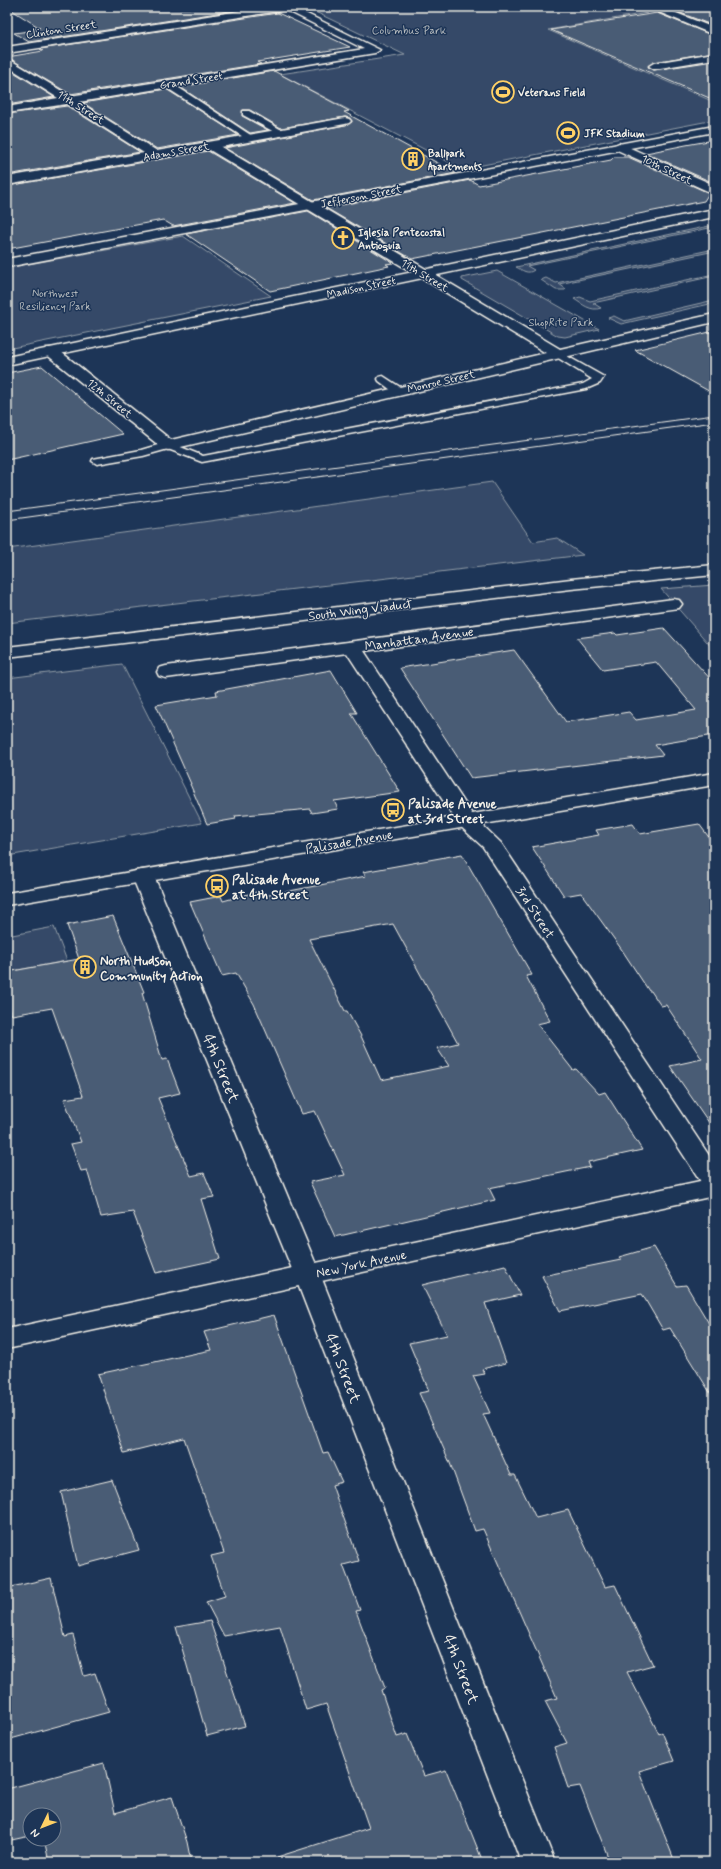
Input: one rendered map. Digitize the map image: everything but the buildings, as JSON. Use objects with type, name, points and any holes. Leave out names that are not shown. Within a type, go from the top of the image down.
[{"type":"street","name":"Clinton Street","points":[[7,50],[285,7]]},
{"type":"street","name":"Grand Street","points":[[7,110],[375,50],[285,7]]},
{"type":"street","points":[[652,7],[714,32]]},
{"type":"street","points":[[654,66],[714,56]]},
{"type":"street","name":"11th Street","points":[[7,61],[154,154]]},
{"type":"street","name":"Adams Street","points":[[7,181],[345,121]]},
{"type":"street","name":"Jefferson Street","points":[[7,263],[714,129]]},
{"type":"street","name":"11th Street","points":[[210,145],[558,354]]},
{"type":"street","name":"10th Street","points":[[620,147],[714,190]]},
{"type":"street","name":"Madison Street","points":[[7,361],[714,213]]},
{"type":"street","name":"Monroe Street","points":[[168,445],[714,318]]},
{"type":"street","name":"12th Street","points":[[51,351],[168,445]]},
{"type":"street","name":"South Wing Viaduct","points":[[7,652],[563,585],[714,570]]},
{"type":"street","name":"Manhattan Avenue","points":[[166,672],[673,604]]},
{"type":"street","name":"3rd Street","points":[[352,647],[466,821],[491,843],[714,1182]]},
{"type":"street","name":"Palisade Avenue","points":[[7,899],[714,779]]},
{"type":"street","name":"4th Street","points":[[143,876],[307,1274],[538,1862]]},
{"type":"street","name":"New York Avenue","points":[[7,1339],[714,1187]]},
{"type":"lane","points":[[167,84],[251,138]]},
{"type":"lane","points":[[246,113],[281,132]]},
{"type":"lane","points":[[97,461],[143,453],[168,445],[202,459],[586,386],[596,382],[599,377],[558,354]]},
{"type":"lane","points":[[383,379],[399,391]]},
{"type":"green space","name":"Columbus Park","points":[[631,7],[647,13],[548,30],[714,102],[714,120],[462,169],[280,74],[405,55],[307,8]]},
{"type":"green space","points":[[714,225],[714,227],[527,266],[534,270],[530,272],[525,272],[516,267]]},
{"type":"green space","name":"Northwest Resiliency Park","points":[[183,236],[271,296],[7,349],[7,268]]},
{"type":"green space","points":[[714,249],[710,252],[559,284],[566,289],[565,290],[556,290],[541,280],[546,278],[556,283]]},
{"type":"green space","name":"ShopRite Park","points":[[497,271],[599,329],[565,337],[558,336],[462,280],[462,278]]},
{"type":"green space","points":[[714,274],[714,276],[593,303],[601,308],[597,309],[587,307],[574,299],[580,297],[590,301]]},
{"type":"green space","points":[[714,300],[714,303],[621,324],[608,318],[614,316],[624,321]]},
{"type":"green space","points":[[492,482],[533,542],[557,538],[583,555],[7,623],[7,549]]},
{"type":"green space","points":[[714,585],[714,650],[661,589]]},
{"type":"green space","points":[[122,664],[202,823],[7,856],[7,678]]},
{"type":"green space","points":[[54,927],[67,961],[7,972],[7,936]]},
{"type":"tram line","points":[[7,511],[714,415]]},
{"type":"tram line","points":[[7,520],[714,422]]},
{"type":"place","name":"Veterans Field","points":[[503,92]]},
{"type":"place","name":"JFK Stadium","points":[[568,133]]},
{"type":"place","name":"Ballpark Apartments","points":[[413,159]]},
{"type":"place","name":"Iglesia Pentecostal Antioquia","points":[[343,238]]},
{"type":"place","name":"Palisade Avenue at 3rd Street","points":[[393,810]]},
{"type":"place","name":"Palisade Avenue at 4th Street","points":[[217,886]]},
{"type":"place","name":"North Hudson Community Action","points":[[85,967]]}]
